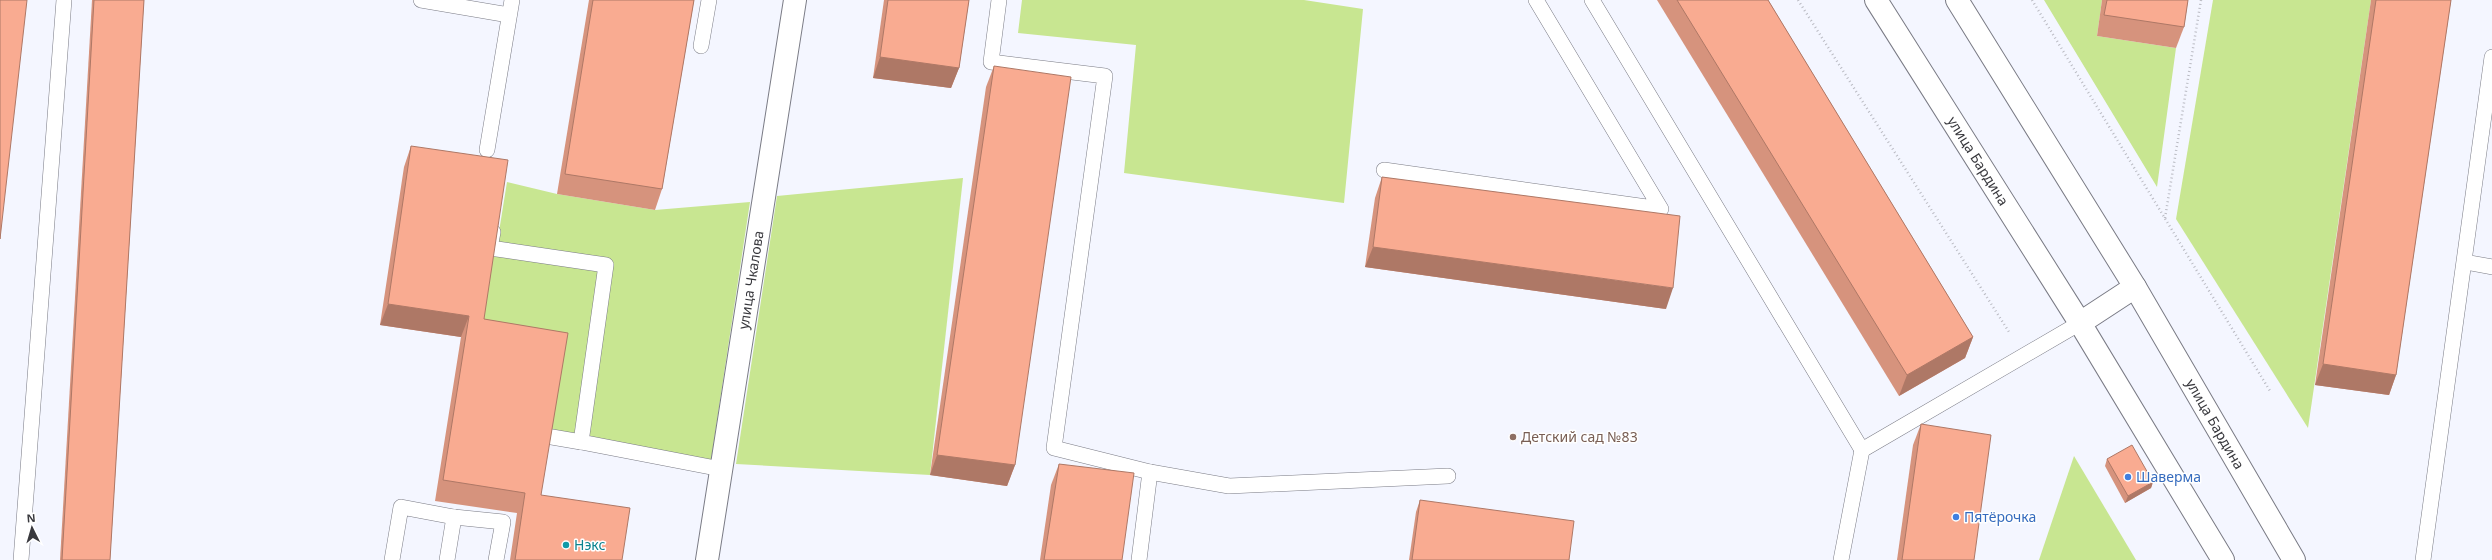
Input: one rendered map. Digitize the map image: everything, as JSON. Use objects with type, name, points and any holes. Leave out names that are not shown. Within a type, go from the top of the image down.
[{"type":"main road","name":"улица Чкалова","points":[[707,560],[795,0]]},
{"type":"main road","name":"улица Бардина","points":[[1876,0],[2080,323],[2223,560]]},
{"type":"main road","name":"улица Бардина","points":[[1957,0],[2135,287],[2294,560]]},
{"type":"main road","points":[[2080,323],[2135,287]]},
{"type":"lane","points":[[21,560],[64,0]]},
{"type":"lane","points":[[421,0],[510,15]]},
{"type":"lane","points":[[486,150],[512,0]]},
{"type":"lane","points":[[701,46],[709,0]]},
{"type":"lane","points":[[999,0],[991,62],[1105,76],[1054,448],[1150,472],[1229,486],[1448,476]]},
{"type":"lane","points":[[1384,170],[1661,209],[1536,0]]},
{"type":"lane","points":[[1592,0],[1862,450],[1841,560]]},
{"type":"lane","points":[[2423,560],[2492,56]]},
{"type":"lane","points":[[495,218],[490,248],[606,265],[581,442]]},
{"type":"lane","points":[[2465,262],[2492,267]]},
{"type":"lane","points":[[1862,450],[2080,323]]},
{"type":"lane","points":[[546,436],[721,469]]},
{"type":"lane","points":[[1138,560],[1150,472]]},
{"type":"lane","points":[[392,560],[401,507],[454,517],[503,522],[496,560]]},
{"type":"lane","points":[[447,560],[454,517]]},
{"type":"path","points":[[1798,0],[2024,355]]},
{"type":"path","points":[[2032,0],[2270,391]]},
{"type":"path","points":[[2164,219],[2201,0]]},
{"type":"green space","points":[[1022,0],[1304,0],[1363,9],[1344,203],[1124,173],[1136,45],[1018,33]]},
{"type":"green space","points":[[2044,0],[2102,0],[2097,36],[2176,48],[2157,187]]},
{"type":"green space","points":[[2213,0],[2371,0],[2308,428],[2176,219]]},
{"type":"green space","points":[[963,178],[930,475],[736,464],[777,196]]},
{"type":"green space","points":[[507,182],[557,194],[655,210],[750,202],[711,460],[588,438],[612,260],[497,244]]},
{"type":"green space","points":[[489,254],[598,271],[575,435],[547,430],[476,339]]},
{"type":"green space","points":[[2074,456],[2136,560],[2039,560]]},
{"type":"building","points":[[0,0],[27,0],[0,239]]},
{"type":"building","points":[[94,0],[144,0],[110,560],[62,560]]},
{"type":"building","points":[[593,0],[694,0],[662,189],[565,174]]},
{"type":"building","points":[[888,0],[969,0],[959,68],[880,57]]},
{"type":"building","points":[[1677,0],[1768,0],[1973,337],[1907,375]]},
{"type":"building","points":[[2107,0],[2188,0],[2184,27],[2104,15]]},
{"type":"building","points":[[2376,0],[2451,0],[2396,375],[2323,364]]},
{"type":"building","points":[[994,66],[1071,77],[1015,465],[937,455]]},
{"type":"building","points":[[411,146],[508,160],[484,319],[568,333],[541,495],[630,508],[622,560],[515,560],[525,493],[443,480],[469,316],[388,304]]},
{"type":"building","points":[[1382,177],[1680,216],[1673,288],[1373,247]]},
{"type":"building","points":[[1921,424],[1991,435],[1974,560],[1902,560]]},
{"type":"building","name":"Шаверма","points":[[2132,445],[2153,482],[2128,496],[2107,459]]},
{"type":"building","points":[[1059,464],[1134,473],[1122,560],[1044,560]]},
{"type":"building","points":[[1420,500],[1574,521],[1569,560],[1412,560]]},
{"type":"place","name":"Детский сад №83","points":[[1513,437]]},
{"type":"place","name":"Шаверма","points":[[2128,477]]},
{"type":"place","name":"Пятёрочка","points":[[1956,517]]},
{"type":"place","name":"Нэкс","points":[[566,545]]}]
